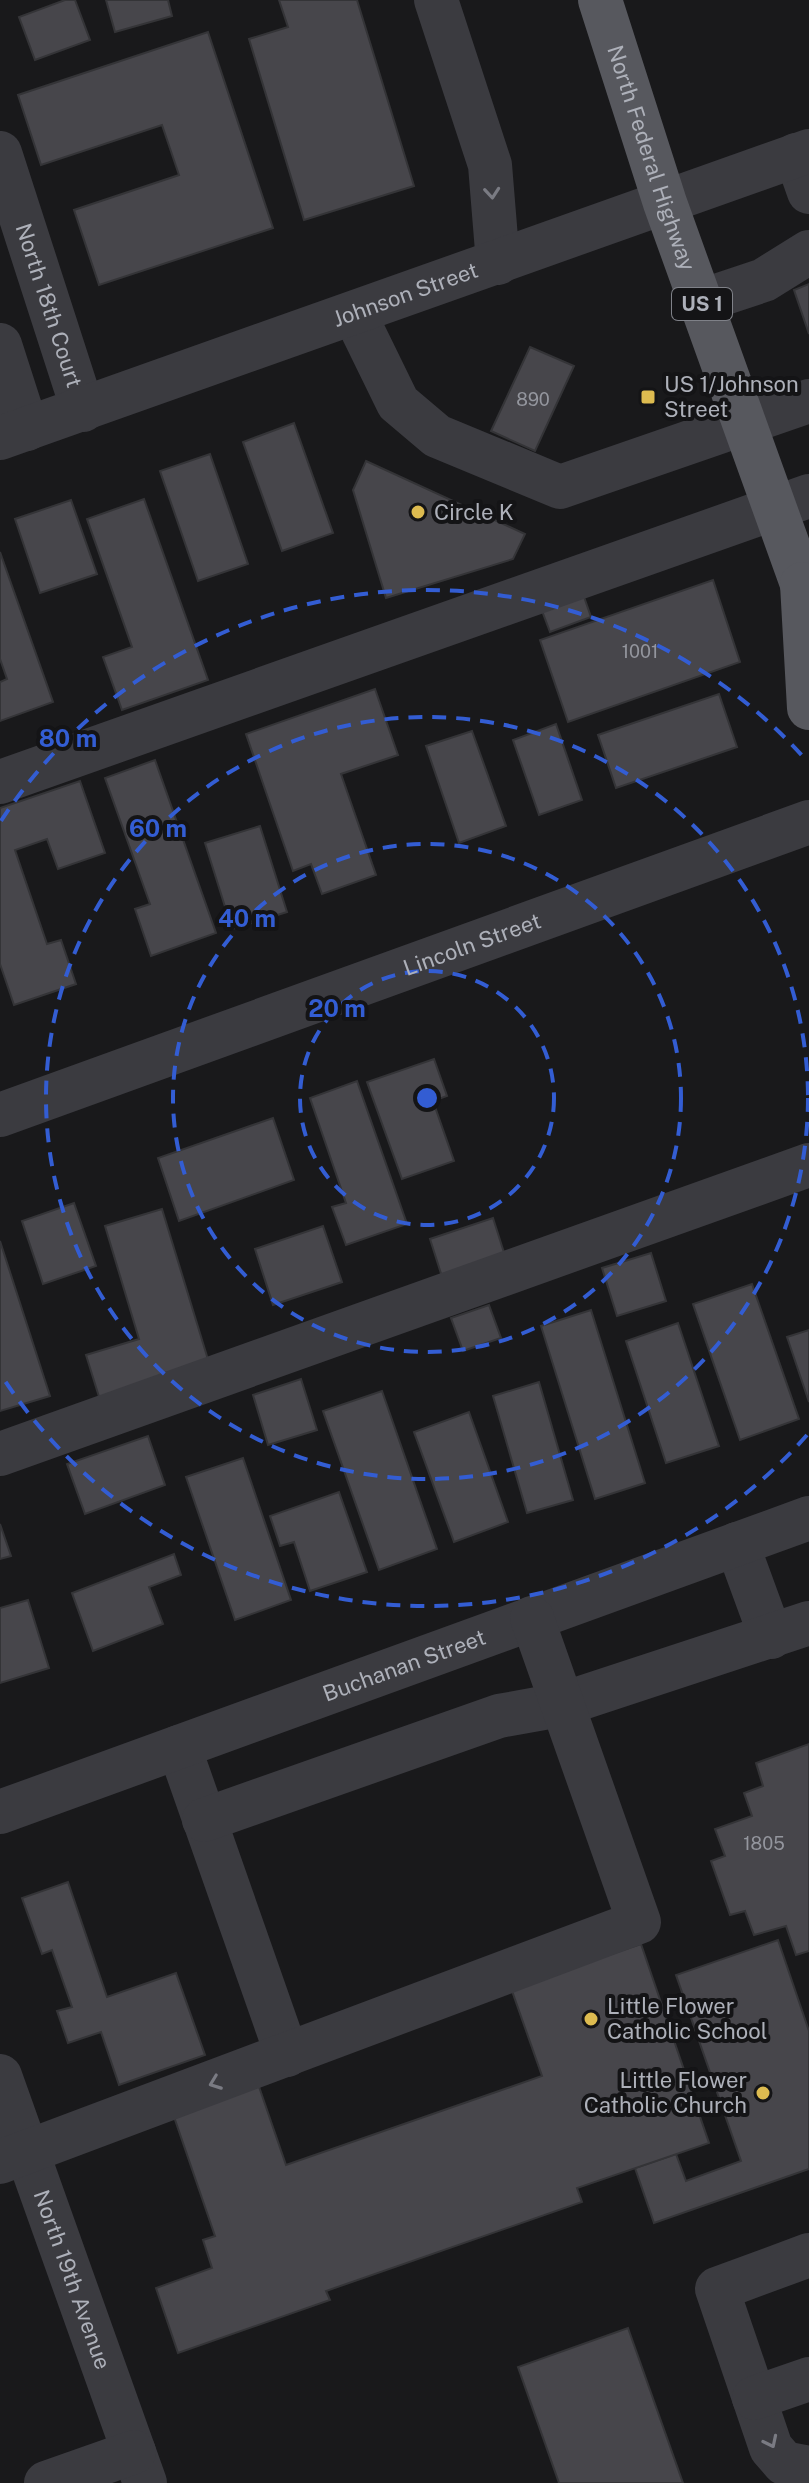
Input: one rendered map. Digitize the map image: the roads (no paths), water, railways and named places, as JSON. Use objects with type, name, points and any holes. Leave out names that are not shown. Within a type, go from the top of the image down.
[{"type":"main road","name":"North Federal Highway","points":[[600,0],[665,203],[745,424],[792,502],[806,589],[809,708]]},
{"type":"street","points":[[436,0],[490,165],[498,263]]},
{"type":"street","name":"North 18th Court","points":[[0,153],[83,410]]},
{"type":"street","name":"Johnson Street","points":[[13,433],[665,203],[805,166]]},
{"type":"street","points":[[701,301],[764,280],[807,260]]},
{"type":"street","points":[[354,313],[398,403],[437,436],[560,487],[809,401]]},
{"type":"street","points":[[0,345],[13,433]]},
{"type":"street","points":[[0,782],[792,502]]},
{"type":"street","name":"Lincoln Street","points":[[0,1115],[809,822]]},
{"type":"street","points":[[0,1454],[809,1165]]},
{"type":"street","name":"Buchanan Street","points":[[0,1812],[809,1518]]},
{"type":"street","points":[[204,1820],[499,1716],[560,1705],[790,1630],[737,1544]]},
{"type":"street","points":[[14,2158],[639,1922],[560,1705],[532,1618]]},
{"type":"street","points":[[179,1747],[287,2055]]},
{"type":"street","name":"North 19th Avenue","points":[[0,2076],[14,2158],[139,2467]]},
{"type":"street","points":[[809,2255],[717,2289],[771,2448],[784,2463],[809,2468]]},
{"type":"street","points":[[754,2398],[809,2379]]},
{"type":"street","points":[[46,2483],[139,2467]]},
{"type":"place","name":"US 1/Johnson Street","points":[[648,397]]},
{"type":"place","name":"Circle K","points":[[418,512]]},
{"type":"place","name":"Little Flower Catholic School","points":[[591,2019]]},
{"type":"place","name":"Little Flower Catholic Church","points":[[763,2093]]}]
